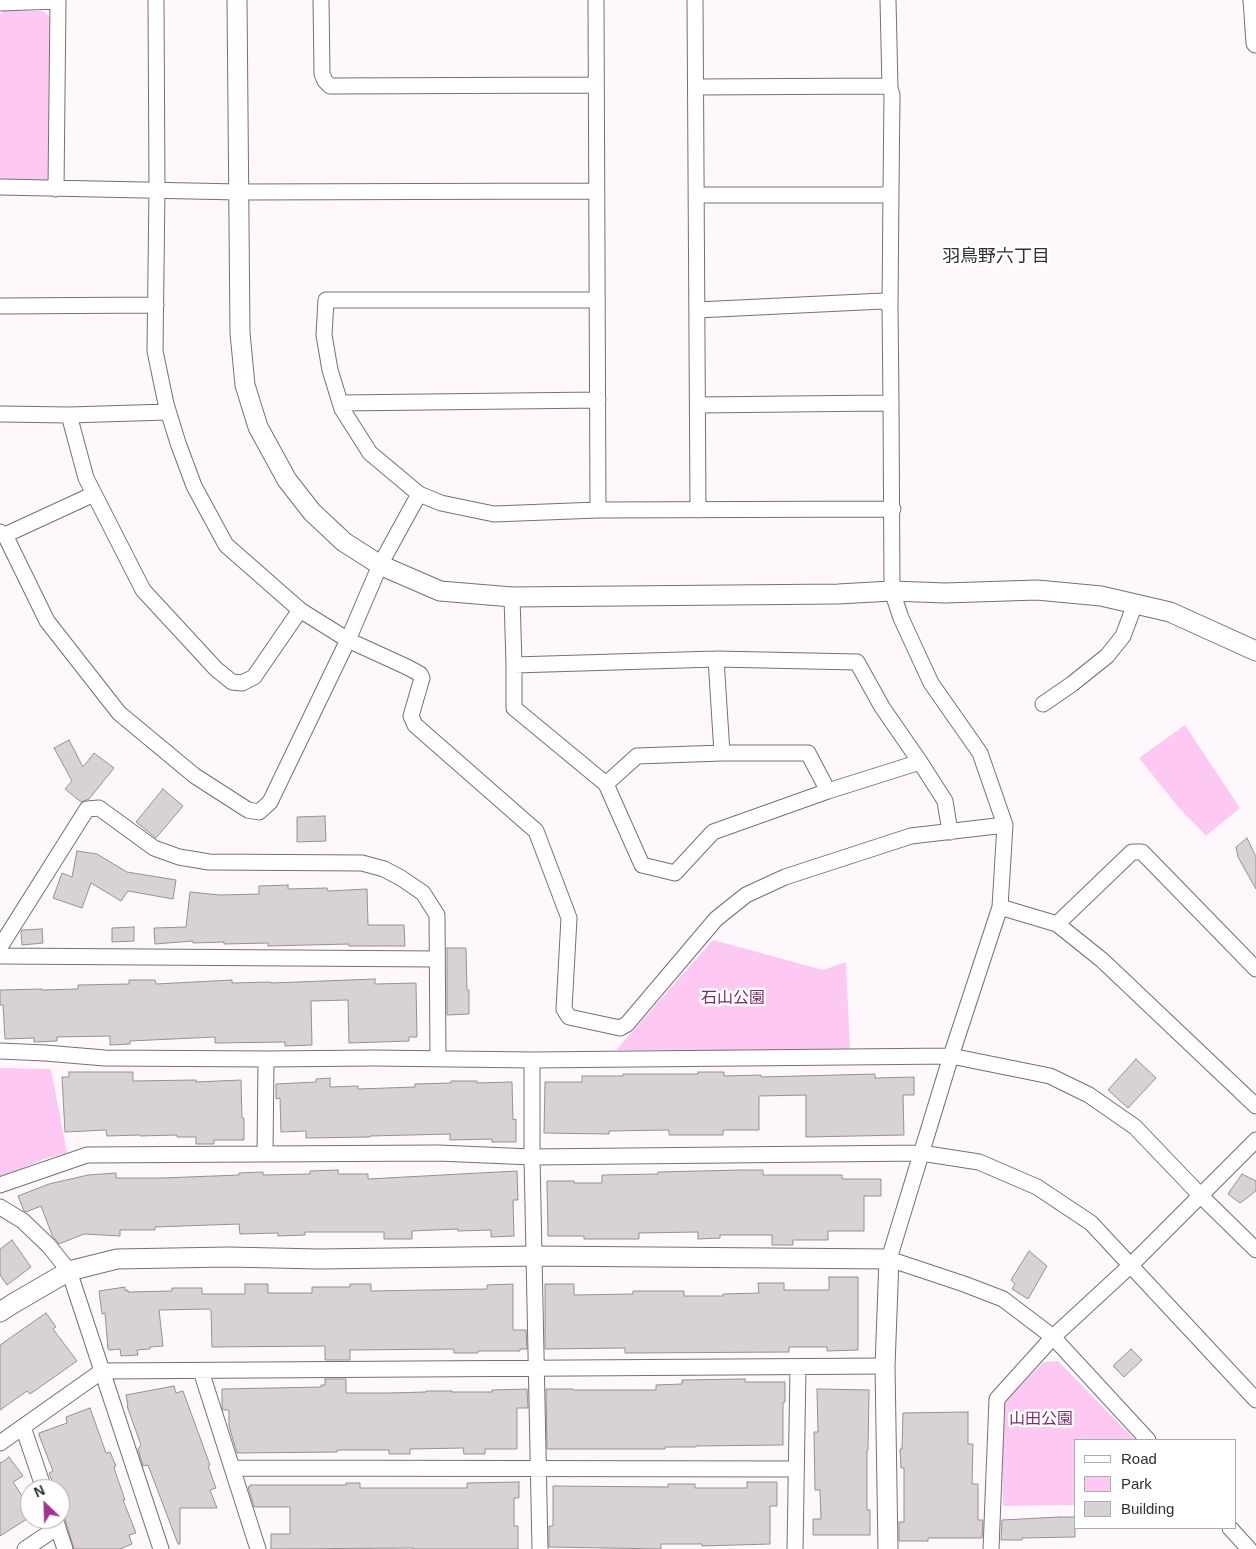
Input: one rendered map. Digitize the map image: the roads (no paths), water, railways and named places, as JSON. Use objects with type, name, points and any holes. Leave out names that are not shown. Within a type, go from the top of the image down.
[{"type":"street","points":[[0,3],[58,0],[56,189]]},
{"type":"street","points":[[156,0],[157,190],[155,351],[168,412],[194,486],[226,545],[300,610],[348,640],[407,666],[420,674],[422,678],[411,716],[415,725],[536,831],[569,918],[564,1008],[569,1017],[620,1028],[627,1024],[716,919],[746,895],[785,877],[911,836],[1004,825]]},
{"type":"street","points":[[237,0],[240,333],[245,385],[258,427],[287,480],[312,512],[344,542],[380,565],[440,591],[512,597],[838,594],[892,591],[945,594],[1037,590],[1101,596],[1170,612],[1256,651]]},
{"type":"street","points":[[321,0],[322,74],[325,82],[330,86],[596,85]]},
{"type":"street","points":[[596,0],[598,510]]},
{"type":"street","points":[[695,0],[698,510]]},
{"type":"street","points":[[888,0],[890,88],[892,96],[890,306],[893,509],[892,591],[901,618],[931,683],[980,753],[1004,825],[1000,907],[951,1056],[888,1259],[885,1366],[888,1549]]},
{"type":"street","points":[[1253,0],[1256,43]]},
{"type":"street","points":[[696,87],[886,86],[890,88]]},
{"type":"street","points":[[0,187],[239,192],[596,192]]},
{"type":"street","points":[[696,195],[885,195],[891,190]]},
{"type":"street","points":[[597,300],[326,300],[324,335],[330,370],[342,409],[370,453],[419,494],[441,503],[494,514],[598,510],[893,509]]},
{"type":"street","points":[[697,310],[883,301],[890,306]]},
{"type":"street","points":[[0,306],[156,305]]},
{"type":"street","points":[[341,403],[598,400]]},
{"type":"street","points":[[698,405],[891,402]]},
{"type":"street","points":[[0,414],[69,415],[168,412]]},
{"type":"street","points":[[69,415],[86,478],[143,590],[216,669],[232,682],[242,683],[254,677],[300,610]]},
{"type":"street","points":[[94,494],[2,533],[47,621],[119,713],[196,776],[248,810],[259,812],[270,802],[348,640],[380,565],[419,494]]},
{"type":"street","points":[[512,597],[514,708],[606,784],[642,865],[675,873],[713,832],[828,791],[920,762]]},
{"type":"street","points":[[1043,704],[1107,656],[1123,636],[1134,604]]},
{"type":"street","points":[[514,665],[716,659],[857,662],[882,707],[945,801],[950,832]]},
{"type":"street","points":[[716,659],[722,753]]},
{"type":"street","points":[[606,784],[637,756],[722,753],[808,753],[828,791]]},
{"type":"street","points":[[0,947],[87,809],[99,808],[154,848],[179,857],[209,862],[362,863],[384,868],[423,893],[437,915],[438,1059]]},
{"type":"street","points":[[1057,924],[1132,852],[1142,852],[1256,969]]},
{"type":"street","points":[[1000,907],[1057,924],[1102,960],[1256,1106]]},
{"type":"street","points":[[0,956],[437,959]]},
{"type":"street","points":[[0,1051],[105,1058],[266,1059],[532,1060],[951,1056],[1050,1076],[1089,1095],[1135,1127],[1256,1250]]},
{"type":"street","points":[[266,1059],[266,1154]]},
{"type":"street","points":[[532,1060],[532,1157],[540,1549]]},
{"type":"street","points":[[991,1549],[997,1399],[1052,1337],[1131,1265],[1256,1140]]},
{"type":"street","points":[[0,1185],[87,1155],[438,1152],[532,1157],[921,1153],[979,1162],[1037,1187],[1091,1224],[1256,1400]]},
{"type":"street","points":[[0,1207],[23,1221],[49,1246],[69,1271],[161,1549]]},
{"type":"street","points":[[0,1312],[69,1271],[117,1259],[535,1256],[888,1259],[1003,1299],[1052,1337],[1147,1439]]},
{"type":"street","points":[[0,1443],[102,1372],[885,1366]]},
{"type":"street","points":[[796,1549],[798,1367]]},
{"type":"street","points":[[202,1371],[258,1549]]},
{"type":"street","points":[[23,1427],[41,1479]]},
{"type":"street","points":[[232,1468],[796,1469]]},
{"type":"street","points":[[25,1549],[49,1529]]},
{"type":"street","points":[[58,1529],[65,1549]]},
{"type":"street","points":[[1231,1529],[1248,1548]]},
{"type":"district","name":"羽鳥野六丁目","points":[[996,257]]},
{"type":"park label","name":"石山公園","points":[[733,999]]},
{"type":"park label","name":"山田公園","points":[[1041,1420]]}]
